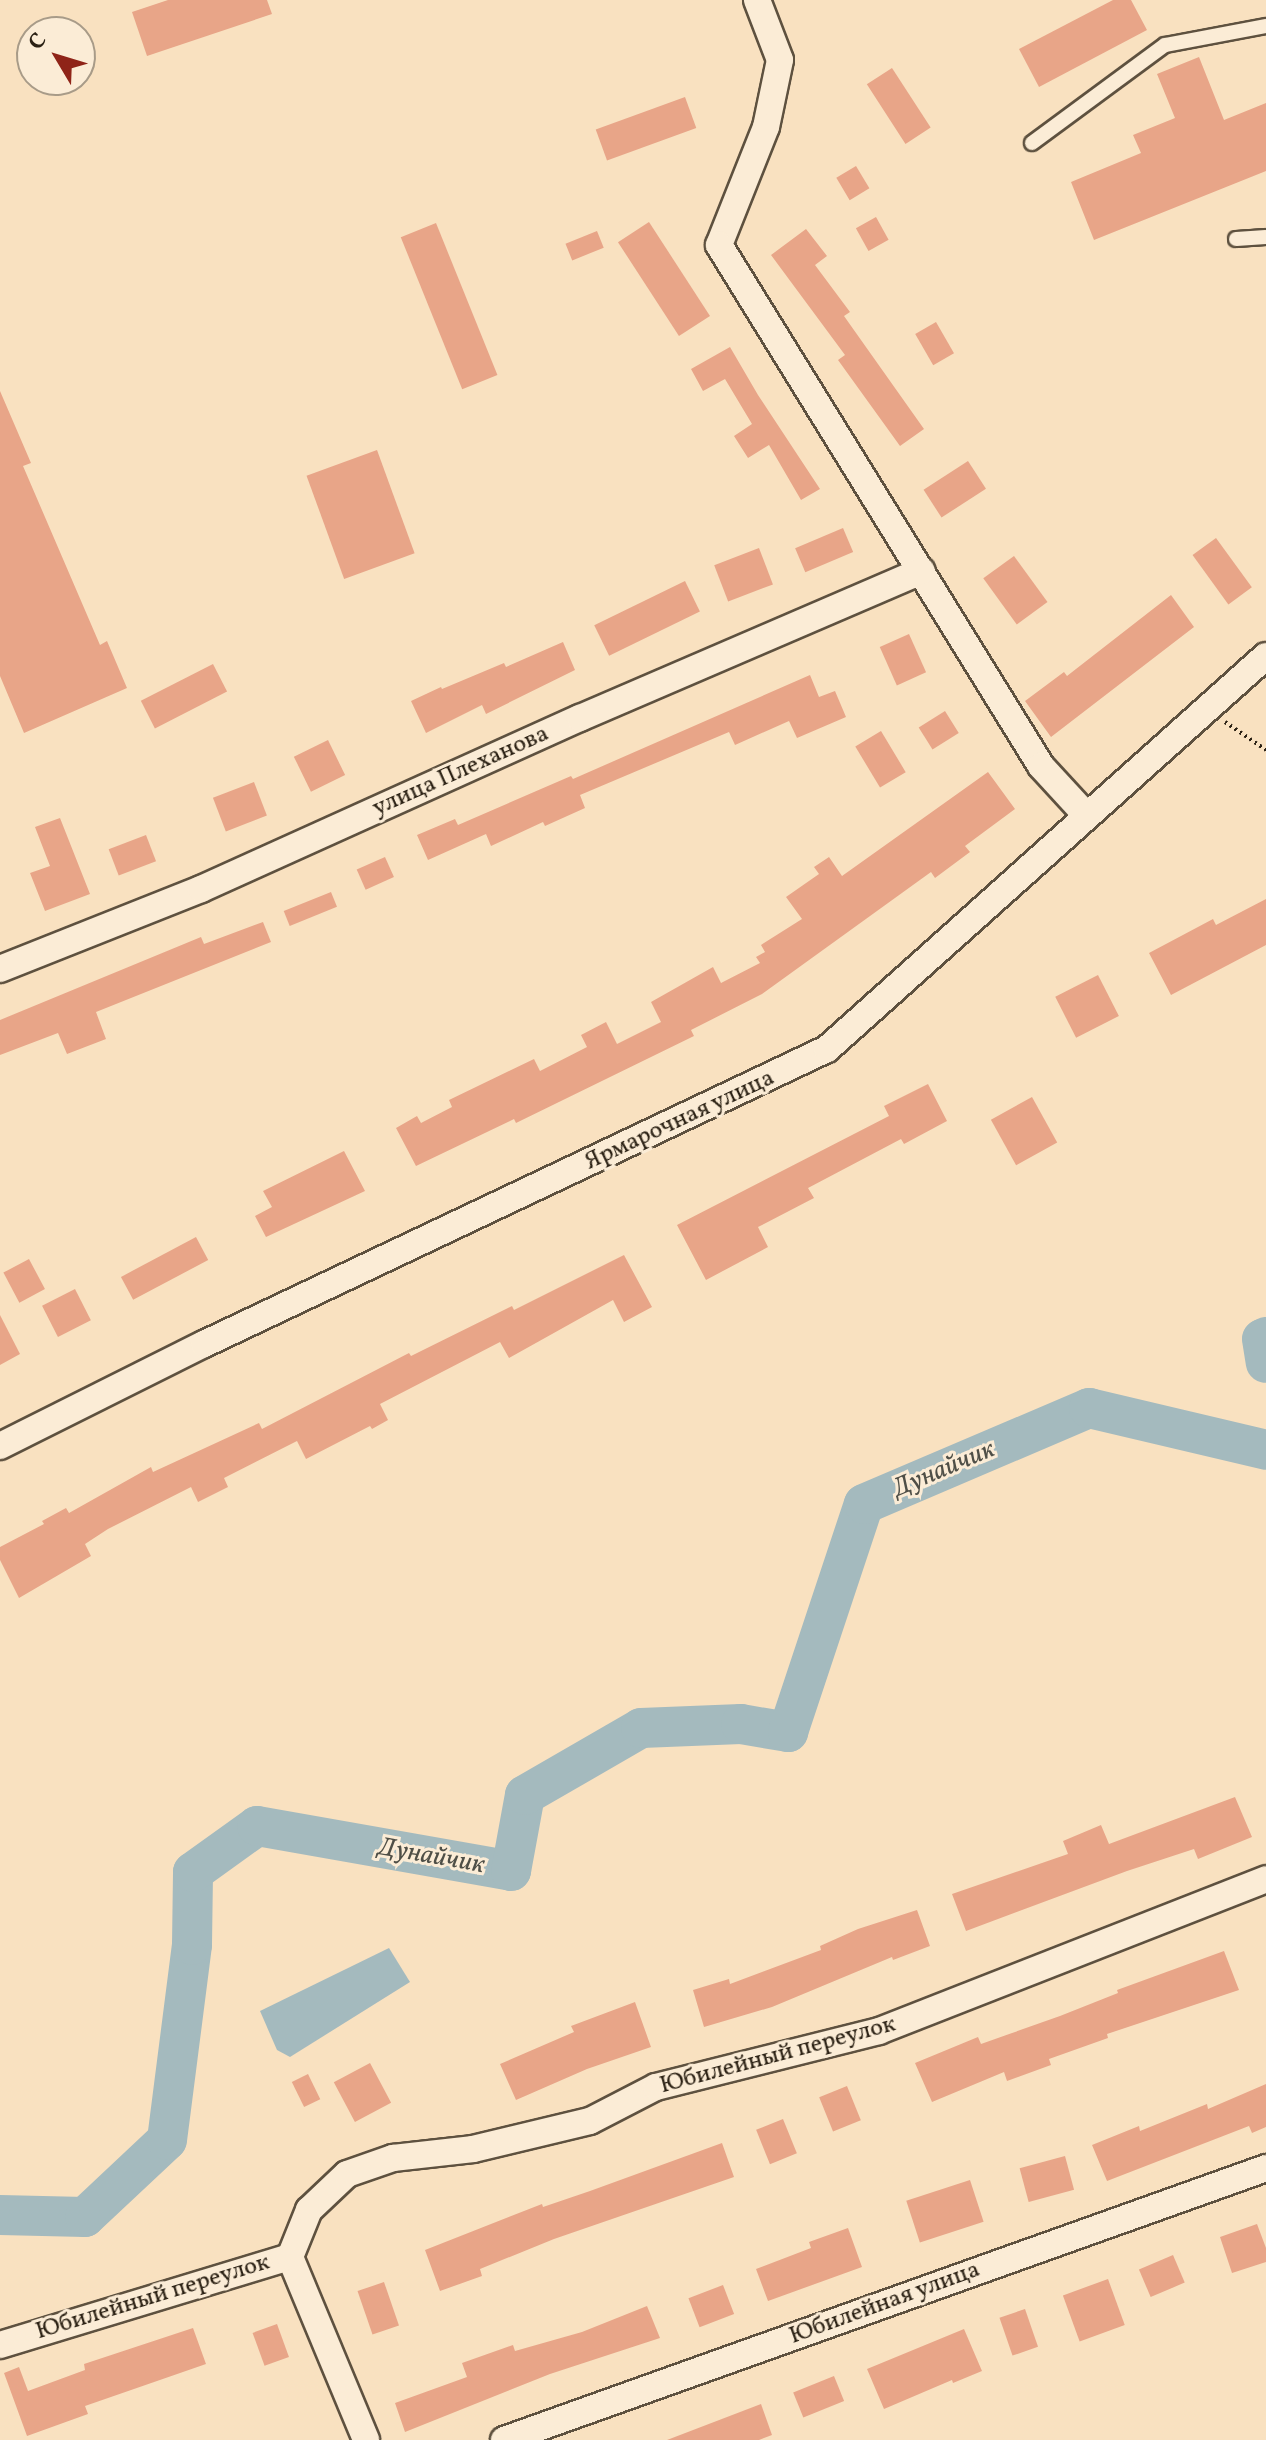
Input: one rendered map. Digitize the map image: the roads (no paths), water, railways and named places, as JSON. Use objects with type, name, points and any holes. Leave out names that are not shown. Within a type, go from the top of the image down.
[{"type":"street","points":[[757,0],[780,60],[766,127],[719,245],[1041,766],[1086,815]]},
{"type":"street","name":"улица Плеханова","points":[[0,969],[201,889],[580,718],[922,571]]},
{"type":"street","name":"Ярмарочная улица","points":[[0,1446],[204,1344],[827,1049],[876,1009],[1205,707],[1266,656]]},
{"type":"street","name":"Юбилейный переулок","points":[[0,2345],[290,2257],[309,2210],[347,2174],[393,2158],[473,2149],[590,2121],[656,2087],[879,2031],[1266,1879]]},
{"type":"street","name":"Юбилейная улица","points":[[504,2440],[1266,2168]]},
{"type":"street","points":[[290,2257],[366,2440]]},
{"type":"lane","points":[[1032,143],[1165,45],[1266,26]]},
{"type":"lane","points":[[1236,239],[1266,237]]},
{"type":"water","points":[[389,1948],[410,1982],[290,2057],[277,2050],[260,2011]]},
{"type":"waterway","name":"Дунайчик","points":[[1266,1337],[1262,1339],[1266,1363]]},
{"type":"waterway","name":"Дунайчик","points":[[0,2215],[85,2217],[167,2140],[192,1945],[193,1872],[257,1826],[511,1871],[525,1795],[641,1728],[741,1724],[788,1732],[864,1504],[1089,1408],[1266,1450]]}]
